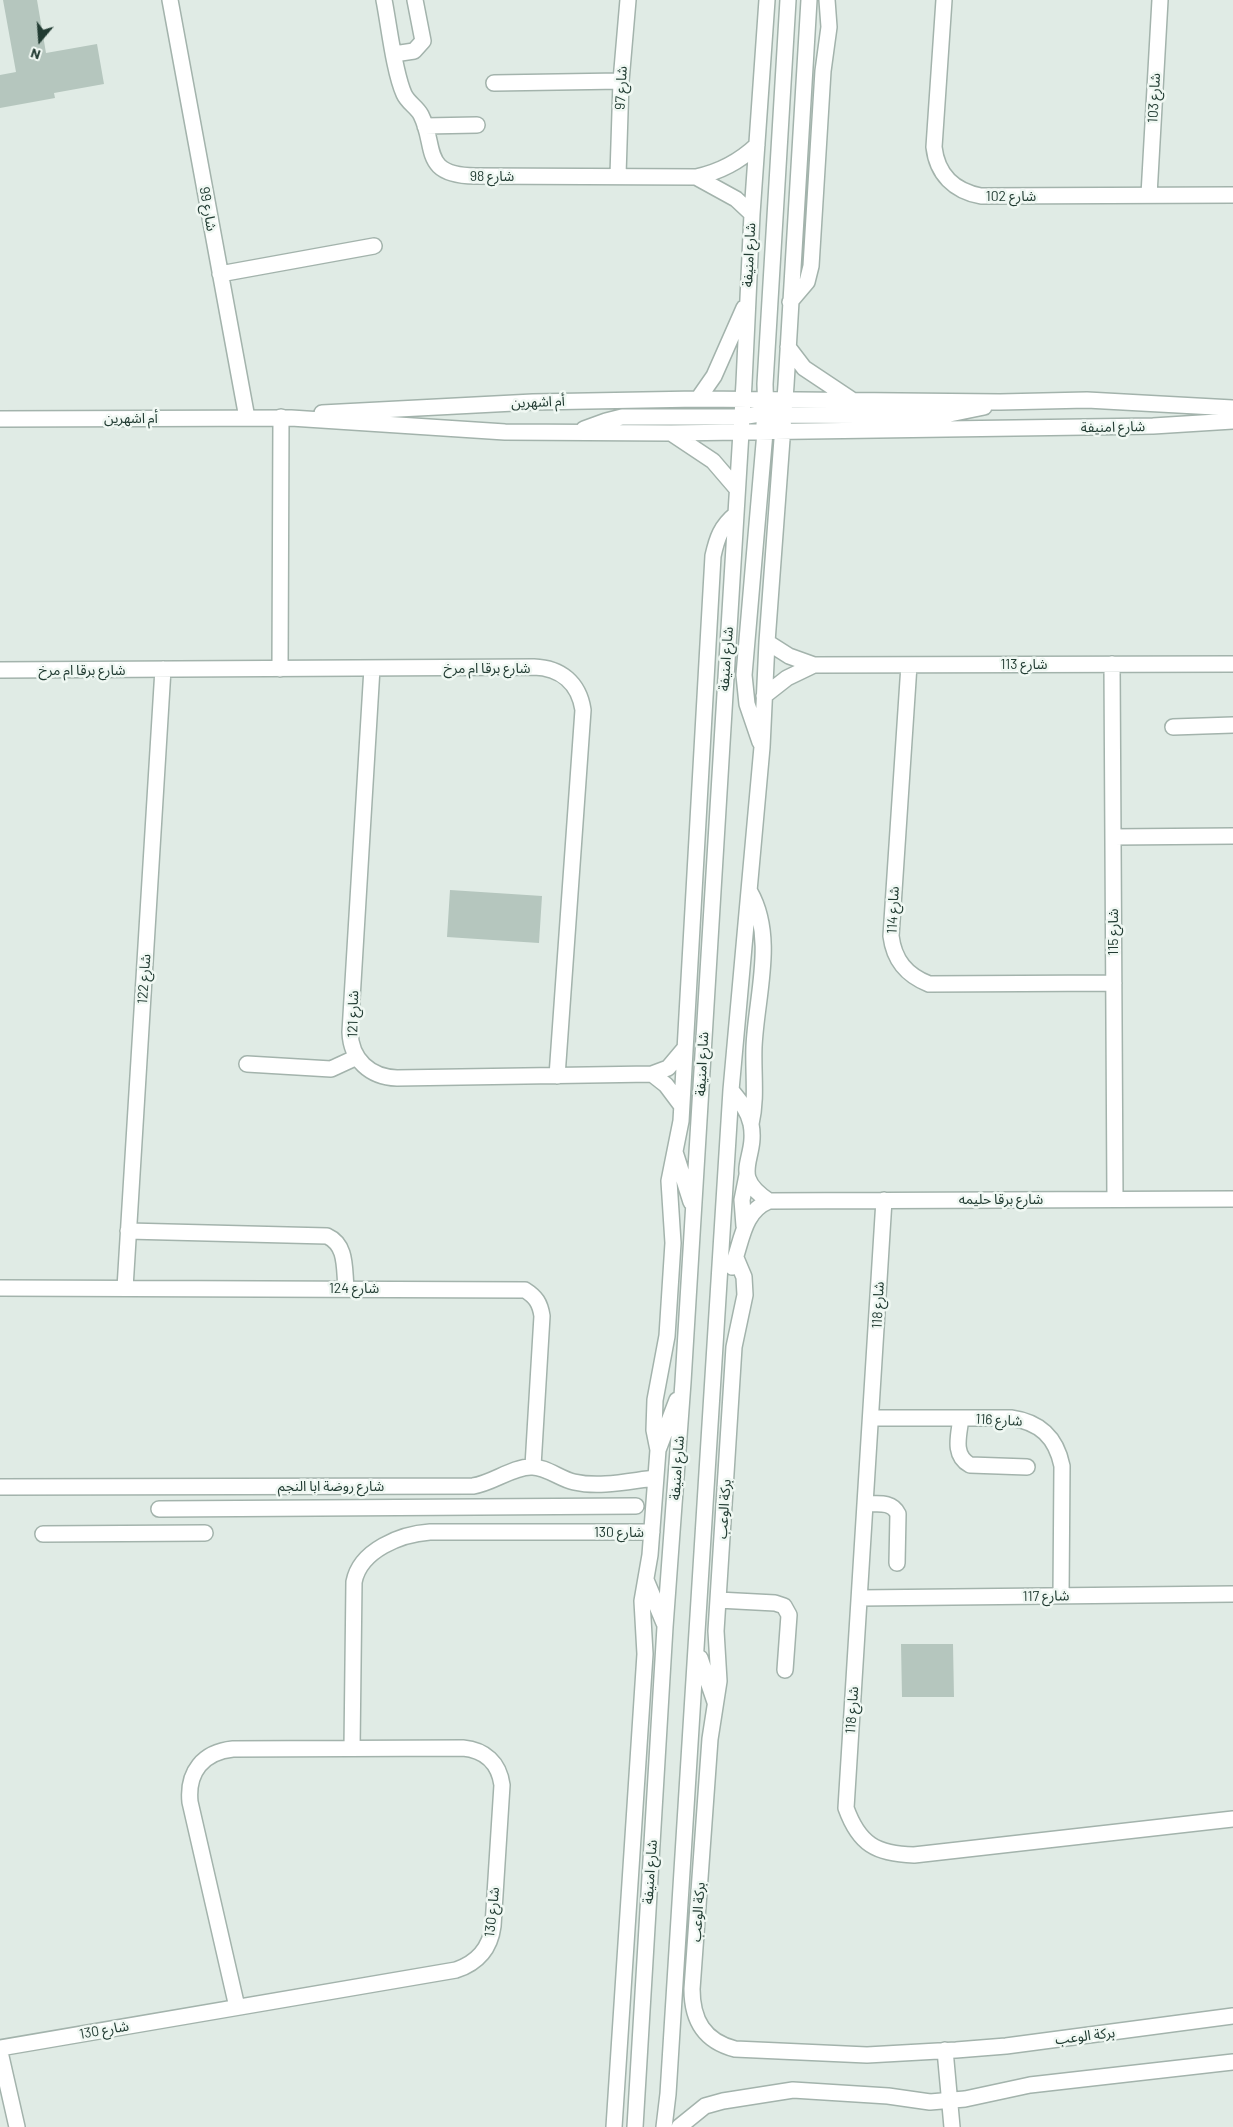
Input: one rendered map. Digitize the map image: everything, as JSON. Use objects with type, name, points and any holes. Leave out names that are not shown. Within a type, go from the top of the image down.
[{"type":"street","name":"شارع 99","points":[[170,0],[247,418]]},
{"type":"street","name":"شارع 98","points":[[384,0],[403,91],[418,111],[425,126],[432,156],[438,164],[454,174],[475,176],[618,175],[696,177],[722,169],[741,158],[756,144]]},
{"type":"street","points":[[394,54],[414,51],[421,46],[423,37],[415,0]]},
{"type":"street","name":"شارع 97","points":[[618,175],[621,81],[628,0]]},
{"type":"street","name":"شارع امنيفة","points":[[635,2127],[665,1627],[694,1210],[743,400],[756,144],[767,0]]},
{"type":"street","points":[[762,747],[749,712],[744,675],[768,415],[788,0]]},
{"type":"street","points":[[785,399],[809,0]]},
{"type":"street","points":[[790,302],[803,289],[811,266],[823,71],[828,40],[827,0]]},
{"type":"street","name":"شارع 102","points":[[944,0],[934,147],[938,166],[951,184],[970,194],[980,196],[1233,195]]},
{"type":"street","name":"شارع 103","points":[[1149,195],[1160,0]]},
{"type":"street","points":[[494,83],[621,81]]},
{"type":"street","points":[[425,126],[477,125]]},
{"type":"street","name":"شارع 98","points":[[696,177],[736,199],[752,214]]},
{"type":"street","points":[[220,274],[374,246]]},
{"type":"street","points":[[698,399],[714,376],[747,299]]},
{"type":"street","points":[[788,347],[804,368],[852,400]]},
{"type":"street","name":"أم اشهرين","points":[[286,418],[378,409],[698,399],[743,400],[768,415],[785,399]]},
{"type":"street","name":"شارع امنيفة","points":[[785,399],[1000,402],[1087,400],[1233,408]]},
{"type":"street","points":[[579,432],[606,420],[622,418],[741,424],[768,415],[940,416],[960,413],[1000,402]]},
{"type":"street","points":[[664,2127],[668,2094],[697,1650],[731,1090],[762,747],[767,642],[783,432],[768,415]]},
{"type":"street","points":[[280,668],[286,418]]},
{"type":"street","name":"أم اشهرين","points":[[0,419],[286,418],[505,432],[671,433],[741,424]]},
{"type":"street","name":"شارع امنيفة","points":[[783,432],[1153,426],[1233,421]]},
{"type":"street","points":[[671,433],[713,462],[737,489]]},
{"type":"street","points":[[658,1450],[654,1430],[654,1415],[667,1336],[673,1243],[670,1181],[681,1122],[713,556],[716,540],[722,526],[736,514]]},
{"type":"street","name":"شارع 113","points":[[767,642],[789,656],[814,665],[1233,664]]},
{"type":"street","name":"شارع 114","points":[[909,664],[890,936],[892,947],[899,962],[910,974],[919,980],[940,985],[1114,983]]},
{"type":"street","name":"شارع 115","points":[[1112,664],[1115,1199]]},
{"type":"street","name":"شارع 113","points":[[764,696],[788,678],[814,665]]},
{"type":"street","name":"شارع 121","points":[[372,668],[350,1032],[357,1057],[370,1070],[387,1078],[652,1074],[668,1068],[684,1049]]},
{"type":"street","name":"شارع برقا ام مرخ","points":[[0,670],[544,668],[564,675],[578,690],[583,710],[557,1076]]},
{"type":"street","name":"شارع 122","points":[[125,1288],[163,669]]},
{"type":"street","points":[[1172,727],[1233,726]]},
{"type":"street","points":[[1113,837],[1233,836]]},
{"type":"street","points":[[744,1228],[742,1200],[756,1098],[754,1046],[763,940],[759,912],[750,891]]},
{"type":"street","points":[[686,1027],[704,1028]]},
{"type":"street","points":[[247,1064],[331,1069],[357,1057]]},
{"type":"street","points":[[652,1074],[666,1085],[681,1105]]},
{"type":"street","points":[[731,1090],[744,1106],[751,1124]]},
{"type":"street","points":[[675,1151],[694,1210]]},
{"type":"street","points":[[719,1286],[736,1258],[744,1228],[754,1210],[769,1201],[752,1187],[747,1174]]},
{"type":"street","name":"شارع برقا حليمه","points":[[769,1201],[1233,1199]]},
{"type":"street","name":"شارع 118","points":[[884,1200],[846,1808],[853,1826],[864,1840],[877,1849],[896,1854],[914,1855],[1233,1819]]},
{"type":"street","points":[[128,1231],[327,1236],[335,1239],[342,1247],[346,1288]]},
{"type":"street","name":"بركة الوعب","points":[[736,1258],[744,1277],[745,1295],[734,1347],[716,1631],[719,1666],[710,1739],[692,1989],[692,2006],[700,2027],[716,2042],[735,2049],[867,2055],[1006,2046],[1233,2016]]},
{"type":"street","name":"شارع 124","points":[[0,1288],[513,1288],[525,1290],[535,1296],[540,1305],[542,1316],[533,1466]]},
{"type":"street","points":[[614,2127],[645,1645],[642,1601],[652,1532],[654,1478],[658,1450],[683,1382]]},
{"type":"street","name":"شارع 116","points":[[871,1418],[1011,1418],[1026,1420],[1040,1427],[1051,1438],[1058,1451],[1062,1466],[1061,1596]]},
{"type":"street","points":[[961,1418],[958,1448],[963,1461],[970,1465],[1027,1467]]},
{"type":"street","points":[[533,1466],[563,1479],[587,1484],[654,1478]]},
{"type":"street","name":"شارع روضة ابا النجم","points":[[0,1486],[473,1486],[495,1480],[522,1468],[533,1466]]},
{"type":"street","points":[[153,1486],[159,1508],[161,1533]]},
{"type":"street","points":[[866,1504],[888,1504],[898,1514],[897,1563]]},
{"type":"street","points":[[159,1508],[636,1506]]},
{"type":"street","name":"شارع 130","points":[[352,1748],[354,1582],[362,1563],[382,1547],[405,1536],[430,1532],[652,1532]]},
{"type":"street","points":[[43,1534],[205,1533]]},
{"type":"street","points":[[646,1580],[665,1627]]},
{"type":"street","name":"شارع 117","points":[[860,1598],[1233,1594]]},
{"type":"street","points":[[718,1600],[775,1603],[784,1606],[789,1615],[785,1670]]},
{"type":"street","points":[[697,1650],[715,1704]]},
{"type":"street","name":"شارع 130","points":[[0,2048],[456,1970],[479,1958],[489,1944],[493,1926],[502,1786],[498,1769],[494,1762],[480,1751],[463,1748],[223,1750],[205,1758],[193,1774],[190,1783],[190,1802],[237,2007]]},
{"type":"street","points":[[944,2050],[952,2127]]},
{"type":"street","points":[[0,2052],[17,2127]]},
{"type":"street","points":[[679,2127],[705,2106],[723,2101],[793,2090],[888,2096],[930,2102],[950,2101],[1030,2085],[1233,2062]]},
{"type":"street","points":[[697,2127],[705,2106]]},
{"type":"building","points":[[3,0],[37,0],[46,53],[97,44],[104,84],[54,93],[55,98],[0,108],[0,75],[16,72]]},
{"type":"building","points":[[450,890],[542,896],[539,943],[447,937]]},
{"type":"building","points":[[901,1644],[953,1644],[954,1697],[902,1697]]}]
